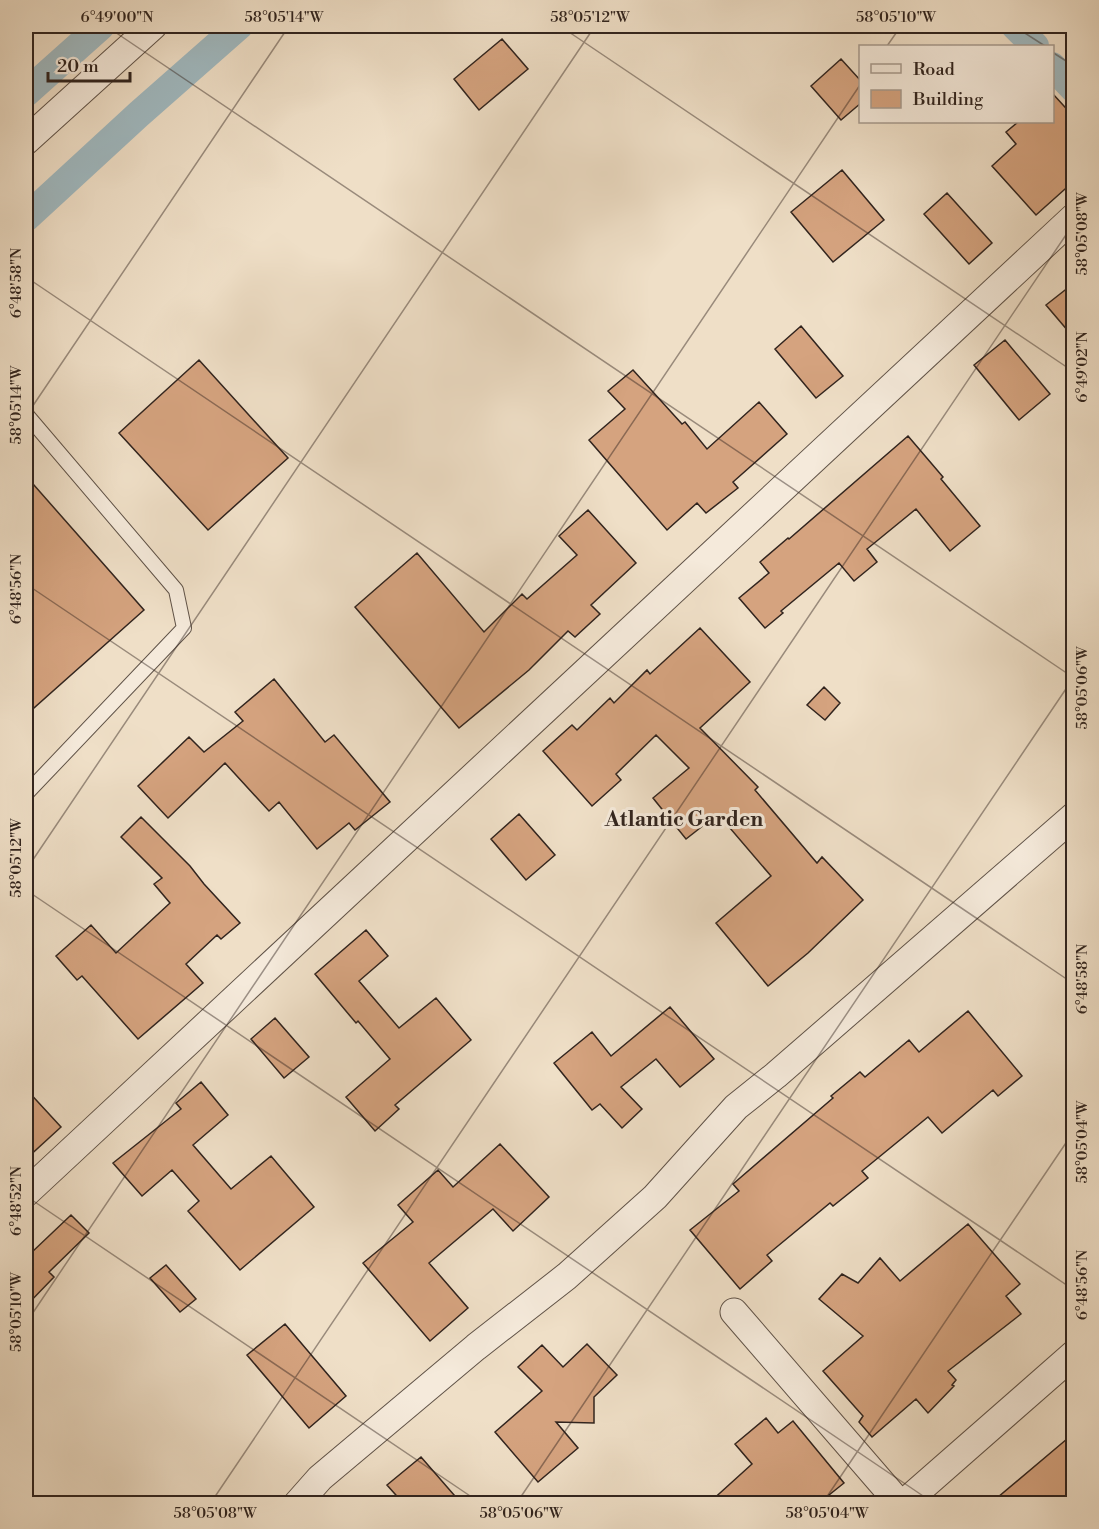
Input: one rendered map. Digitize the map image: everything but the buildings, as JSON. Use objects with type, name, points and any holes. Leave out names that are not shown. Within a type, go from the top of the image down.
[{"type":"street","points":[[26,141],[153,26]]},
{"type":"street","points":[[26,1193],[1074,217]]},
{"type":"street","points":[[297,1503],[320,1478],[476,1347],[567,1276],[655,1197],[735,1107],[776,1075],[1074,816]]},
{"type":"street","points":[[734,1312],[902,1503],[1074,1354]]},
{"type":"lane","points":[[26,414],[176,590],[184,628],[26,794]]},
{"type":"waterway","points":[[26,93],[101,26]]},
{"type":"waterway","points":[[26,218],[239,26]]},
{"type":"waterway","points":[[1015,26],[1034,45]]},
{"type":"waterway","points":[[1054,68],[1074,89]]},
{"type":"district","name":"Atlantic Garden","points":[[684,820]]}]
